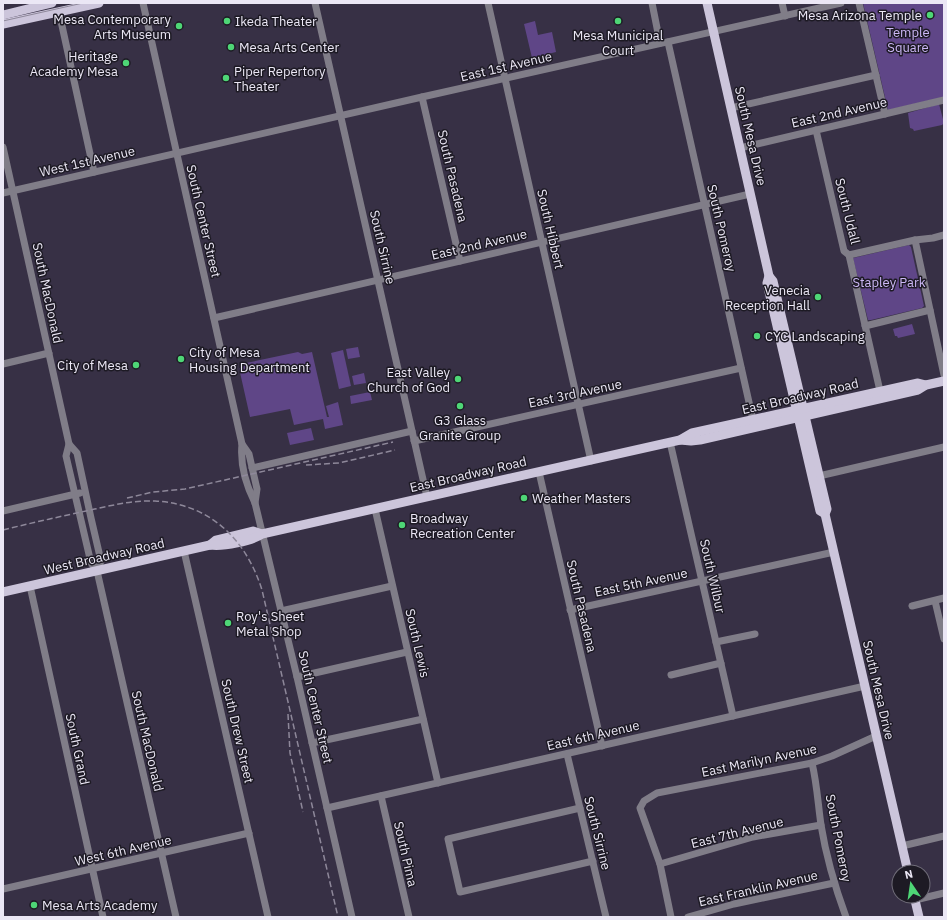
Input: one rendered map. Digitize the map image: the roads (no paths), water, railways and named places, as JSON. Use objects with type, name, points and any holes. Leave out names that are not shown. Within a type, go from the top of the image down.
[{"type":"main road","points":[[3,14],[52,3]]},
{"type":"main road","points":[[3,24],[99,3]]},
{"type":"main road","name":"South Mesa Drive","points":[[707,3],[769,276],[774,281],[820,511],[825,514]]},
{"type":"main road","name":"East Broadway Road","points":[[680,440],[692,433],[753,420],[801,413],[918,390],[926,385],[944,381]]},
{"type":"main road","name":"East Broadway Road","points":[[262,534],[670,442],[680,440],[696,440],[918,382],[926,385]]},
{"type":"main road","name":"South Mesa Drive","points":[[801,413],[827,509],[825,514],[906,864]]},
{"type":"main road","name":"West Broadway Road","points":[[3,592],[210,545],[216,540],[253,531],[262,534]]},
{"type":"main road","points":[[916,904],[919,917]]},
{"type":"street","name":"South Center Street","points":[[143,3],[242,444],[241,456],[248,490],[255,503],[352,917]]},
{"type":"street","name":"South Sirrine","points":[[315,3],[427,497]]},
{"type":"street","name":"South Hibbert","points":[[488,3],[591,460]]},
{"type":"street","name":"South Pomeroy","points":[[652,3],[664,43],[704,205],[753,420]]},
{"type":"street","points":[[782,3],[785,16]]},
{"type":"street","name":"East 1st Avenue","points":[[176,153],[841,3]]},
{"type":"street","points":[[859,3],[885,114]]},
{"type":"street","points":[[59,12],[94,172]]},
{"type":"street","points":[[731,108],[876,75]]},
{"type":"street","name":"South Pasadena","points":[[422,97],[460,261]]},
{"type":"street","name":"East 2nd Avenue","points":[[740,148],[944,100]]},
{"type":"street","name":"South Udall","points":[[816,130],[844,251],[849,255],[880,391]]},
{"type":"street","name":"South MacDonald","points":[[3,147],[69,444],[66,456],[78,494],[91,563],[98,571],[176,917]]},
{"type":"street","name":"West 1st Avenue","points":[[3,193],[176,153]]},
{"type":"street","name":"East 2nd Avenue","points":[[214,318],[750,194]]},
{"type":"street","points":[[849,255],[944,235]]},
{"type":"street","points":[[915,240],[944,375]]},
{"type":"street","points":[[865,326],[930,310]]},
{"type":"street","points":[[3,364],[49,354]]},
{"type":"street","name":"East 3rd Avenue","points":[[414,441],[742,368]]},
{"type":"street","points":[[252,468],[412,432]]},
{"type":"street","name":"South Wilbur","points":[[670,442],[733,716]]},
{"type":"street","name":"South MacDonald","points":[[69,444],[77,453],[101,561],[98,571]]},
{"type":"street","name":"South Center Street","points":[[242,444],[249,454],[257,489],[255,503]]},
{"type":"street","points":[[819,476],[944,447]]},
{"type":"street","name":"South Pasadena","points":[[539,472],[602,746]]},
{"type":"street","points":[[3,510],[78,494]]},
{"type":"street","name":"South Lewis","points":[[375,508],[438,783]]},
{"type":"street","name":"South Drew Street","points":[[184,551],[268,917]]},
{"type":"street","name":"East 5th Avenue","points":[[570,610],[834,552]]},
{"type":"street","name":"South Grand","points":[[30,586],[103,917]]},
{"type":"street","points":[[281,611],[392,586]]},
{"type":"street","points":[[912,606],[944,598]]},
{"type":"street","points":[[935,601],[944,639]]},
{"type":"street","points":[[716,642],[755,634]]},
{"type":"street","points":[[297,677],[407,652]]},
{"type":"street","points":[[670,675],[721,663]]},
{"type":"street","name":"East 6th Avenue","points":[[327,808],[865,686]]},
{"type":"street","points":[[312,743],[423,718]]},
{"type":"street","name":"East Marilyn Avenue","points":[[660,864],[640,808],[644,801],[656,793],[812,763],[832,756],[876,736]]},
{"type":"street","name":"South Sirrine","points":[[567,754],[593,861],[603,916]]},
{"type":"street","name":"South Pomeroy","points":[[812,763],[816,779],[821,825],[834,883],[846,917]]},
{"type":"street","name":"South Pima","points":[[381,796],[409,917]]},
{"type":"street","points":[[580,808],[448,839],[460,892],[593,861]]},
{"type":"street","name":"East 7th Avenue","points":[[660,864],[753,837],[821,825]]},
{"type":"street","name":"West 6th Avenue","points":[[3,889],[249,833]]},
{"type":"street","points":[[902,846],[944,836]]},
{"type":"street","points":[[660,864],[670,917]]},
{"type":"street","name":"East Franklin Avenue","points":[[688,917],[734,904],[834,883]]},
{"type":"street","points":[[931,895],[944,893]]},
{"type":"tram line","points":[[3,21],[83,3]]},
{"type":"railway","points":[[127,498],[153,492],[185,489],[393,442]]},
{"type":"railway","points":[[306,465],[339,463],[395,450]]},
{"type":"railway","points":[[3,530],[112,505],[138,501],[155,501],[193,509],[209,517],[236,540],[255,572],[262,590],[338,917]]},
{"type":"railway","points":[[288,714],[290,753],[303,812]]},
{"type":"place","name":"Mesa Arizona Temple","points":[[930,15]]},
{"type":"place","name":"Ikeda Theater","points":[[227,21]]},
{"type":"place","name":"Mesa Municipal Court","points":[[618,21]]},
{"type":"place","name":"Mesa Contemporary Arts Museum","points":[[179,26]]},
{"type":"place","name":"Mesa Arts Center","points":[[231,47]]},
{"type":"place","name":"Heritage Academy Mesa","points":[[126,63]]},
{"type":"place","name":"Piper Repertory Theater","points":[[226,78]]},
{"type":"place","name":"Venecia Reception Hall","points":[[818,297]]},
{"type":"place","name":"CYC Landscaping","points":[[757,336]]},
{"type":"place","name":"City of Mesa Housing Department","points":[[181,359]]},
{"type":"place","name":"City of Mesa","points":[[136,365]]},
{"type":"place","name":"East Valley Church of God","points":[[458,379]]},
{"type":"place","name":"G3 Glass Granite Group","points":[[460,406]]},
{"type":"place","name":"Weather Masters","points":[[524,498]]},
{"type":"place","name":"Broadway Recreation Center","points":[[402,525]]},
{"type":"place","name":"Roy's Sheet Metal Shop","points":[[228,623]]},
{"type":"place","name":"Mesa Arts Academy","points":[[34,905]]},
{"type":"park label","name":"Temple Square","points":[[908,40]]},
{"type":"park label","name":"Stapley Park","points":[[889,282]]}]
